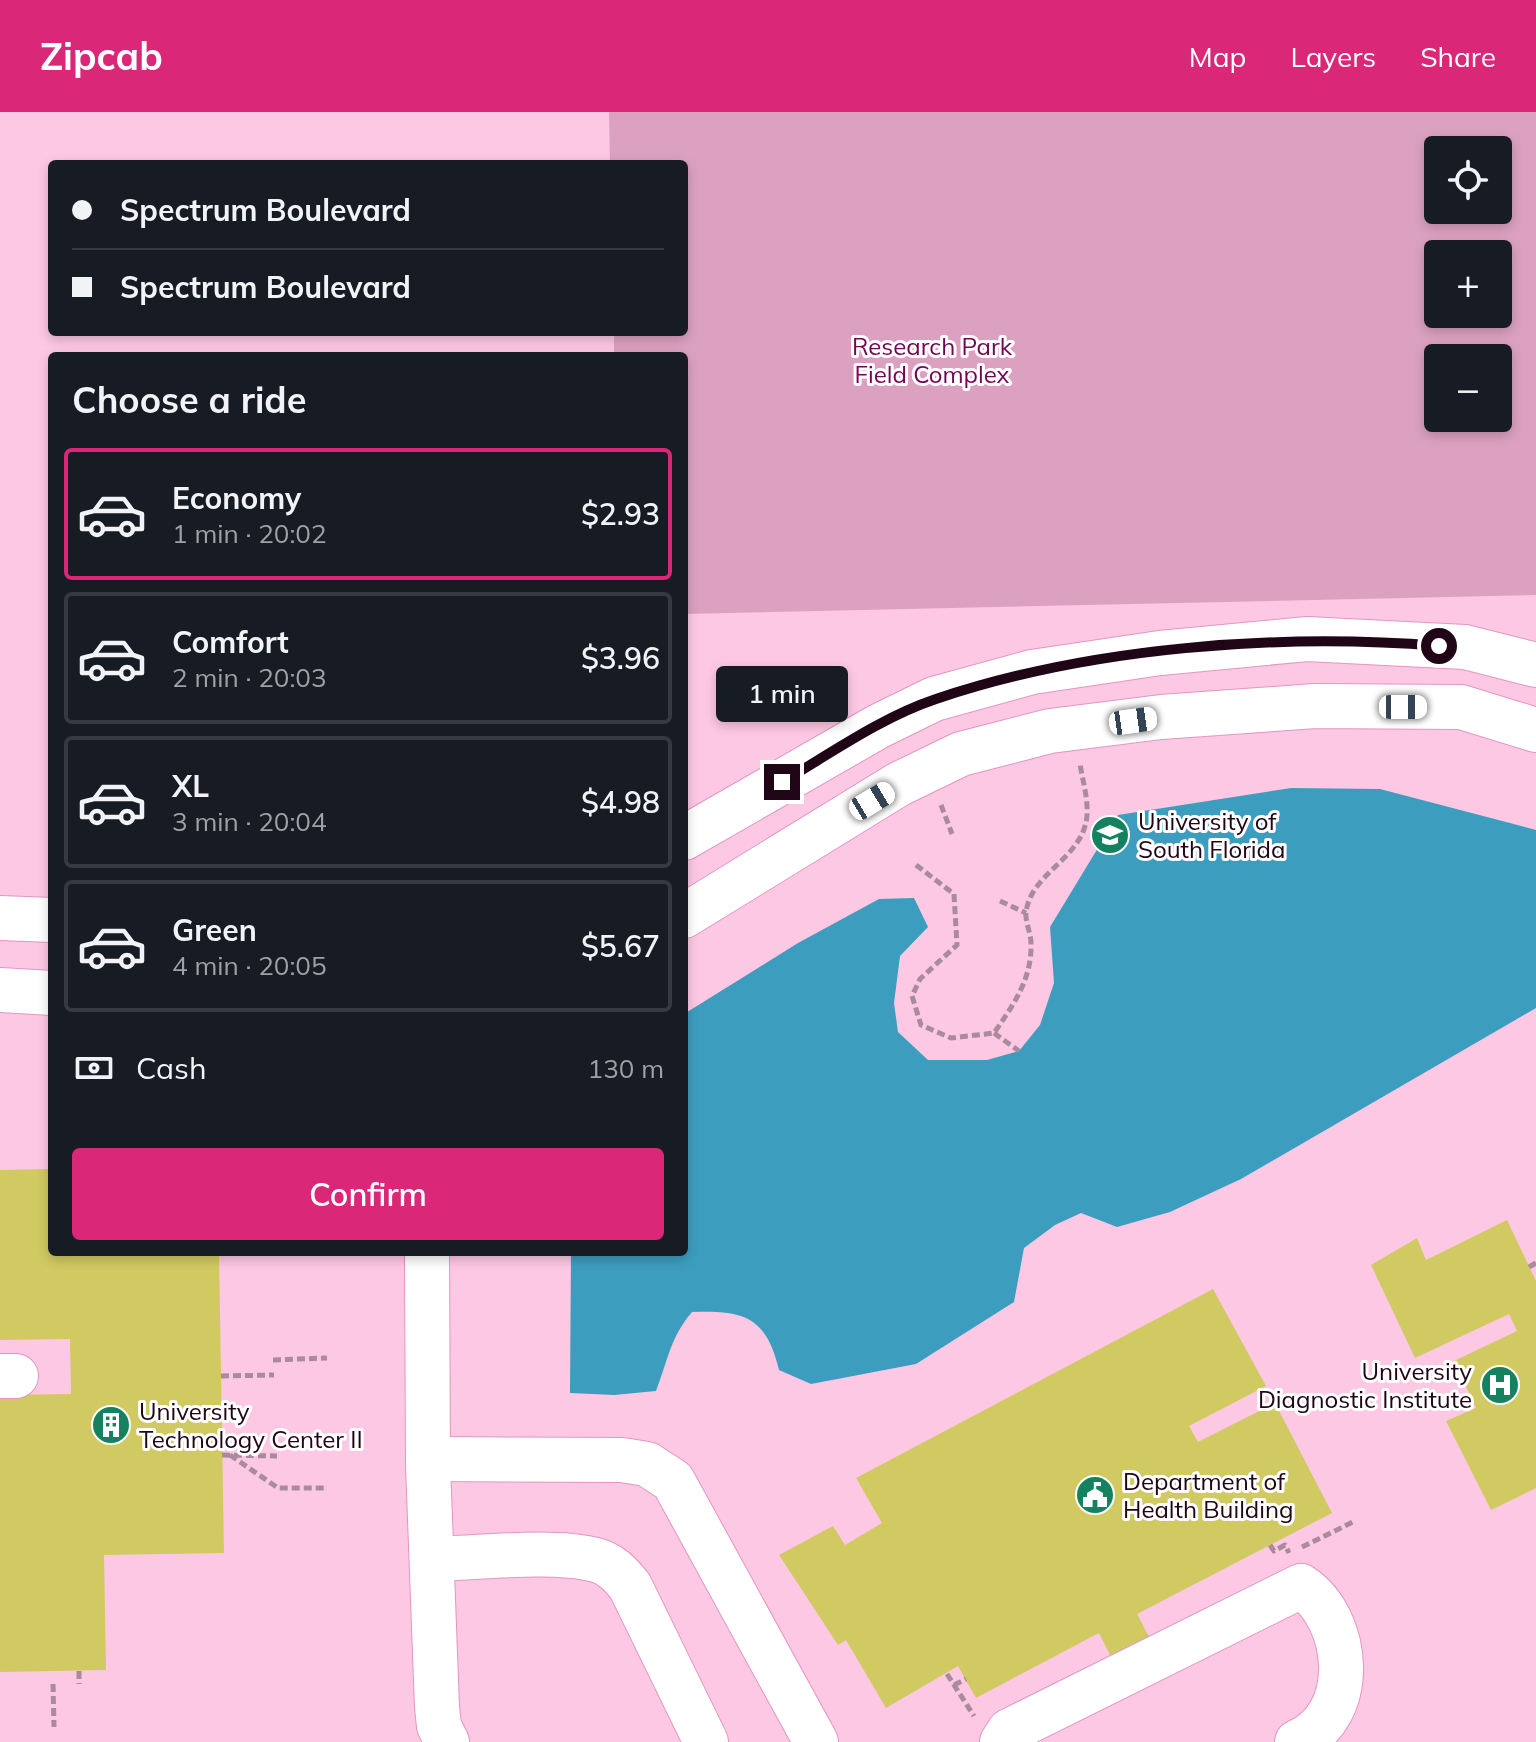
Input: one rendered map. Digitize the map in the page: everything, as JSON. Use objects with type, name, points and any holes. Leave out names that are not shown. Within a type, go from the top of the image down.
[{"type":"street","points":[[688,836],[879,726],[934,699],[1032,672],[1160,653],[1307,639],[1465,647],[1536,665]]},
{"type":"street","points":[[1307,639],[1315,706]]},
{"type":"street","points":[[688,914],[899,784],[961,754],[1050,731],[1161,717],[1315,706],[1461,707],[1536,730]]},
{"type":"street","points":[[0,918],[48,920]]},
{"type":"street","points":[[0,990],[48,993]]},
{"type":"street","points":[[428,1256],[444,1376],[429,1459],[437,1707],[439,1726],[447,1742]]},
{"type":"street","points":[[429,1459],[622,1460],[661,1470],[673,1481],[816,1742]]},
{"type":"street","points":[[432,1559],[568,1557],[597,1560],[616,1570],[630,1586],[706,1742]]},
{"type":"street","points":[[991,1735],[1009,1731],[1301,1586],[1322,1603],[1332,1620],[1341,1662],[1332,1707],[1319,1728],[1297,1742]]},
{"type":"path","points":[[994,1033],[1027,981],[1031,942],[1026,913],[1034,892],[1068,857],[1086,825],[1087,805],[1075,729]]},
{"type":"path","points":[[937,793],[952,834]]},
{"type":"path","points":[[916,865],[954,894],[957,945],[920,979],[912,996],[921,1025],[951,1038],[994,1033],[1019,1051]]},
{"type":"path","points":[[1000,901],[1026,913]]},
{"type":"path","points":[[1529,1267],[1536,1263]]},
{"type":"path","points":[[273,1360],[327,1358]]},
{"type":"path","points":[[221,1376],[274,1375]]},
{"type":"path","points":[[222,1455],[277,1456]]},
{"type":"path","points":[[230,1455],[278,1488],[327,1488]]},
{"type":"path","points":[[1290,1553],[1355,1521]]},
{"type":"path","points":[[1270,1545],[1274,1551],[1285,1545]]},
{"type":"path","points":[[79,1671],[79,1684]]},
{"type":"path","points":[[947,1674],[991,1735]]},
{"type":"path","points":[[954,1685],[966,1679]]},
{"type":"path","points":[[53,1684],[54,1727]]},
{"type":"shaded area","name":"University of South Florida","points":[[0,112],[1536,112],[1536,1742],[0,1742]]},
{"type":"green space","name":"Research Park Field Complex","points":[[609,112],[1536,112],[1536,595],[688,614],[688,352],[614,352],[614,336],[688,336],[688,160],[610,160]]},
{"type":"water","points":[[1291,788],[1380,789],[1536,830],[1536,1008],[1241,1179],[1170,1212],[1117,1227],[1081,1213],[1055,1225],[1024,1248],[1014,1302],[916,1364],[811,1384],[779,1370],[767,1338],[750,1320],[725,1313],[692,1312],[674,1340],[656,1391],[614,1395],[570,1393],[571,1256],[688,1256],[688,1012],[798,943],[879,899],[914,898],[928,927],[900,956],[894,1003],[898,1032],[928,1060],[987,1060],[1019,1051],[1040,1025],[1054,983],[1050,927],[1118,815]]},
{"type":"building","name":"University Technology Center II","points":[[48,1169],[48,1256],[219,1256],[224,1553],[104,1555],[106,1670],[0,1672],[0,1395],[71,1394],[70,1339],[0,1340],[0,1170]]},
{"type":"building","name":"University Diagnostic Institute","points":[[1507,1220],[1536,1281],[1536,1488],[1491,1510],[1446,1421],[1476,1408],[1454,1361],[1517,1331],[1509,1314],[1415,1358],[1371,1265],[1417,1238],[1426,1260]]},
{"type":"building","name":"Department of Health Building","points":[[1213,1289],[1266,1386],[1189,1426],[1198,1442],[1275,1403],[1332,1513],[1137,1614],[1168,1673],[1130,1695],[1099,1633],[976,1698],[958,1666],[886,1708],[846,1640],[838,1645],[779,1555],[833,1526],[845,1545],[882,1523],[856,1478]]},
{"type":"place","name":"University of South Florida","points":[[1110,835]]},
{"type":"place","name":"University Diagnostic Institute","points":[[1500,1385]]},
{"type":"place","name":"University Technology Center II","points":[[111,1425]]},
{"type":"place","name":"Department of Health Building","points":[[1095,1495]]},
{"type":"route","points":[[782,782],[879,726],[934,699],[1032,672],[1160,653],[1307,639],[1439,646]]}]
